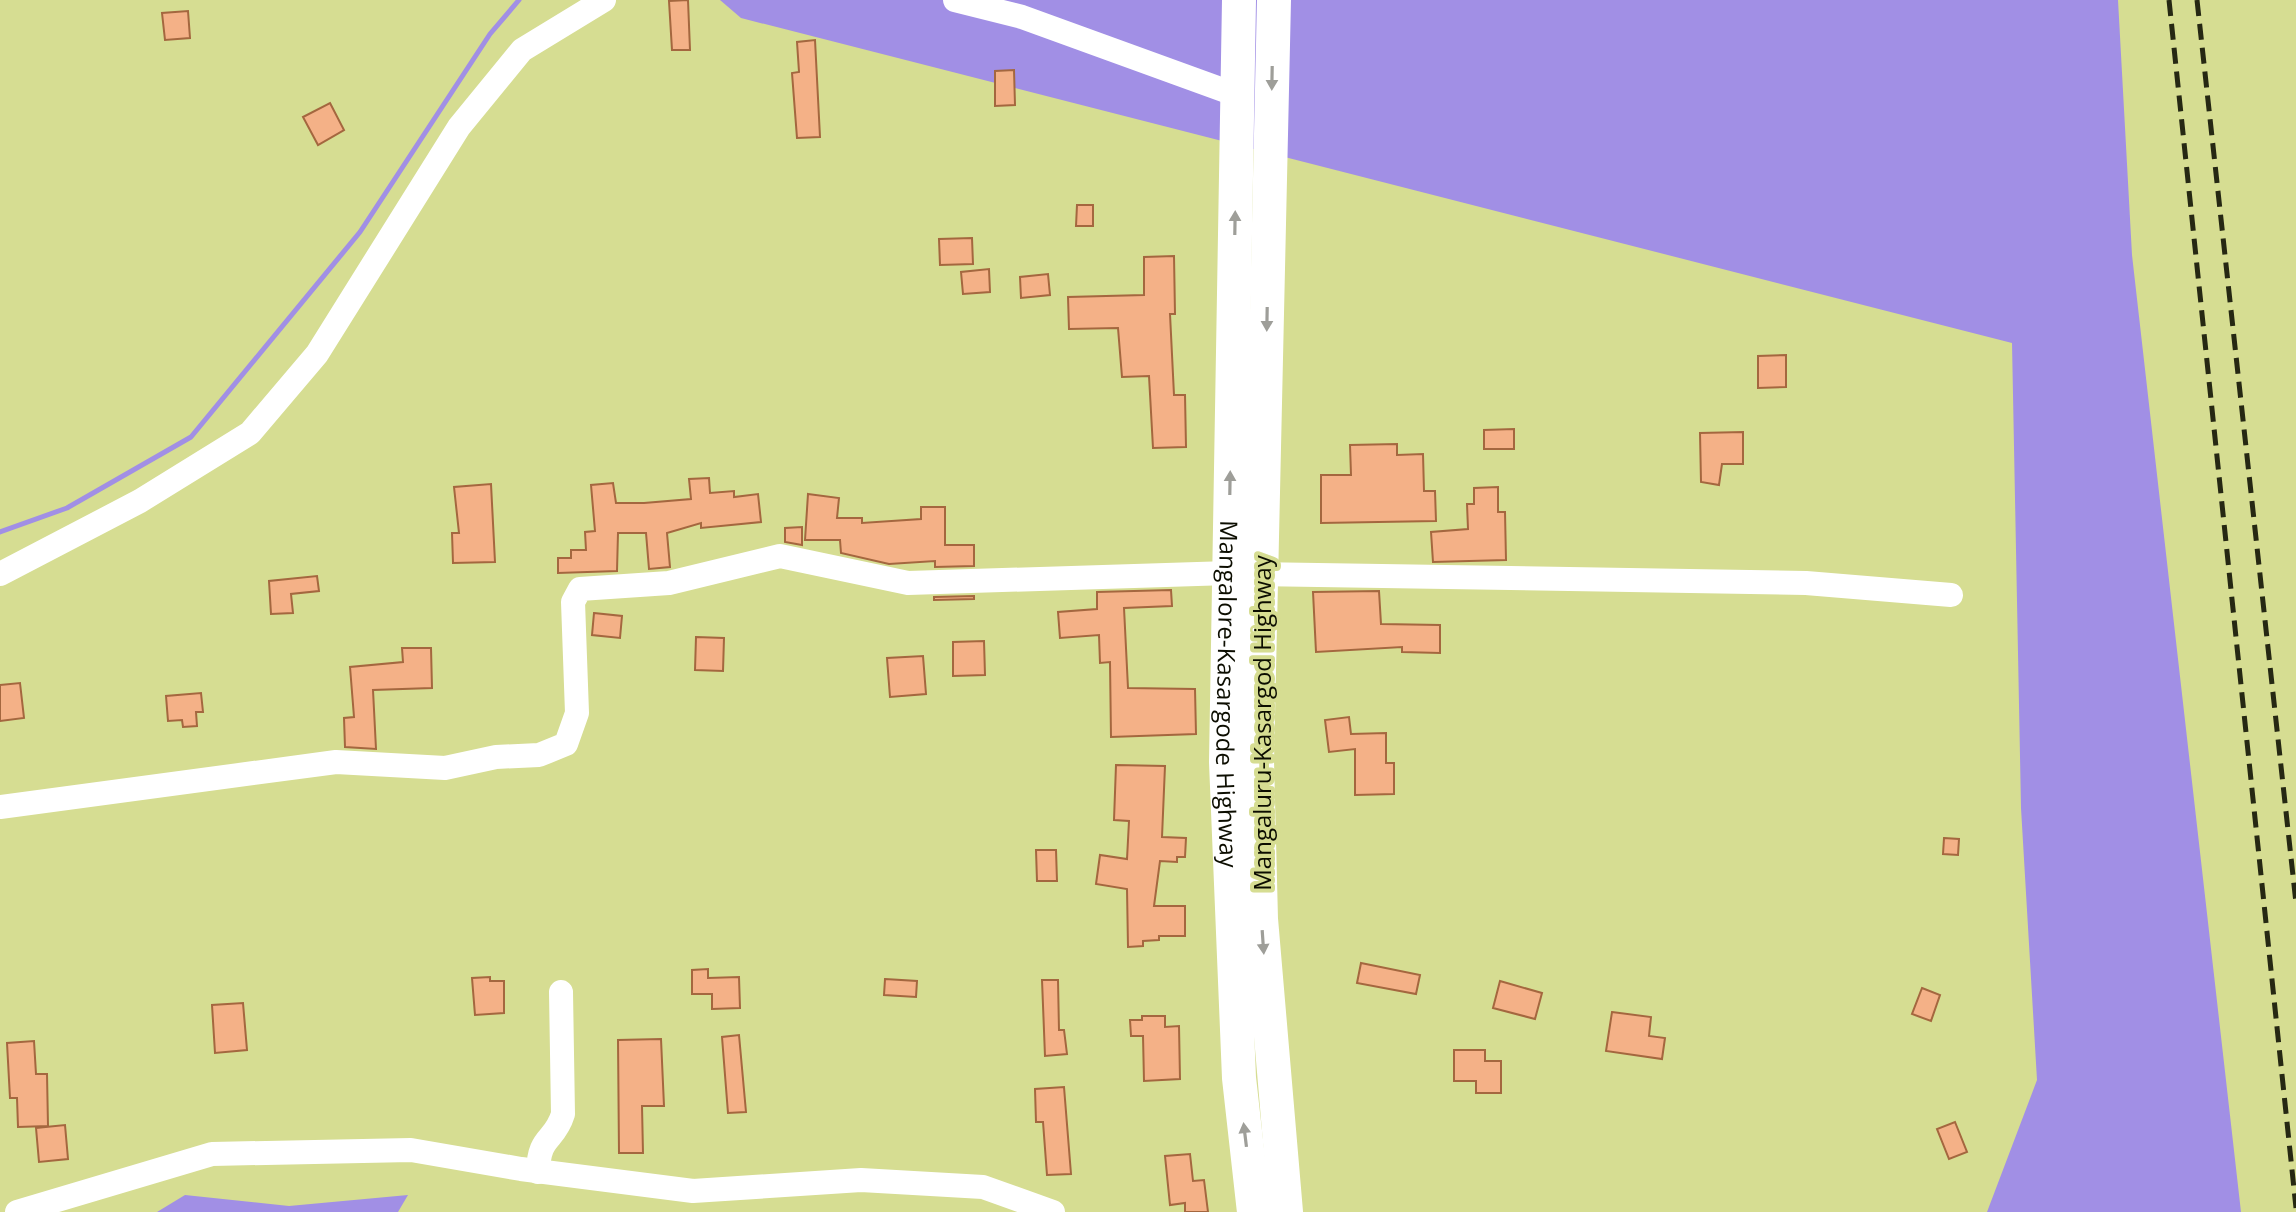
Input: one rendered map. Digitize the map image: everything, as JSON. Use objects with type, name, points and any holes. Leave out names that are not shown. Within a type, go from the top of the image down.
[{"type":"highway","name":"Mangalore-Kasargode Highway","points":[[1239,0],[1235,174],[1245,573],[1227,794],[1239,1078],[1254,1212]]},
{"type":"highway","name":"Mangaluru-Kasargod Highway","points":[[1274,0],[1270,185],[1245,573],[1257,761],[1261,919],[1286,1212]]},
{"type":"street","points":[[0,574],[140,501],[250,433],[317,354],[459,127],[522,50],[604,0]]},
{"type":"street","points":[[955,0],[1022,17],[1237,95]]},
{"type":"street","points":[[0,807],[336,762],[445,768],[496,757],[539,755],[566,744],[577,713],[573,602],[580,589],[669,583],[780,556],[908,583],[1245,573],[1806,583],[1951,595]]},
{"type":"street","points":[[538,1172],[542,1143],[559,1126],[563,1114],[561,992]]},
{"type":"street","points":[[17,1212],[212,1154],[411,1150],[538,1172],[693,1191],[861,1180],[983,1187],[1053,1212]]},
{"type":"shaded area","points":[[720,0],[2118,0],[2132,255],[2241,1212],[1987,1212],[2037,1080],[2021,808],[2012,343],[741,18]]},
{"type":"shaded area","points":[[185,1195],[289,1206],[408,1195],[398,1212],[157,1212]]},
{"type":"building","points":[[688,0],[690,50],[672,50],[669,1]]},
{"type":"building","points":[[188,11],[190,38],[165,40],[162,13]]},
{"type":"building","points":[[815,40],[820,137],[797,138],[792,73],[799,72],[797,42]]},
{"type":"building","points":[[1014,70],[1015,105],[995,106],[995,71]]},
{"type":"building","points":[[330,103],[344,130],[318,145],[303,117]]},
{"type":"building","points":[[1077,205],[1093,205],[1093,226],[1076,226]]},
{"type":"building","points":[[972,238],[973,264],[940,265],[939,239]]},
{"type":"building","points":[[1174,256],[1175,314],[1170,314],[1174,395],[1185,395],[1186,447],[1153,448],[1149,376],[1122,377],[1118,328],[1069,329],[1068,297],[1144,295],[1144,257]]},
{"type":"building","points":[[989,269],[990,292],[963,294],[961,272]]},
{"type":"building","points":[[1048,274],[1050,295],[1021,298],[1020,277]]},
{"type":"building","points":[[1786,355],[1786,387],[1758,388],[1758,356]]},
{"type":"building","points":[[1514,429],[1514,449],[1484,449],[1484,430]]},
{"type":"building","points":[[1743,432],[1743,464],[1722,464],[1719,485],[1701,482],[1700,433]]},
{"type":"building","points":[[1397,444],[1397,455],[1423,454],[1424,491],[1435,491],[1436,521],[1321,523],[1321,475],[1351,475],[1350,445]]},
{"type":"building","points":[[709,478],[710,493],[734,491],[734,497],[758,494],[761,522],[701,528],[701,523],[667,533],[670,567],[649,569],[646,533],[618,533],[617,571],[558,573],[558,558],[571,558],[571,550],[586,550],[585,532],[595,531],[591,485],[613,483],[616,503],[644,503],[691,499],[689,479]]},
{"type":"building","points":[[491,484],[495,562],[453,563],[452,533],[459,533],[454,487]]},
{"type":"building","points":[[1498,487],[1498,512],[1505,512],[1506,560],[1433,562],[1431,532],[1468,529],[1467,504],[1474,504],[1474,488]]},
{"type":"building","points":[[808,494],[839,498],[837,518],[862,518],[862,523],[921,519],[921,507],[945,507],[945,545],[974,545],[974,566],[935,567],[935,561],[889,564],[841,553],[840,540],[805,540]]},
{"type":"building","points":[[802,527],[802,545],[785,542],[785,528]]},
{"type":"building","points":[[317,576],[319,591],[291,594],[293,613],[271,614],[269,581]]},
{"type":"building","points":[[1171,590],[1172,606],[1124,608],[1128,688],[1195,689],[1196,734],[1111,737],[1110,662],[1100,663],[1099,635],[1060,638],[1058,612],[1097,609],[1097,592]]},
{"type":"building","points":[[1379,591],[1381,624],[1440,625],[1440,653],[1402,652],[1402,647],[1316,652],[1313,592]]},
{"type":"building","points":[[974,596],[974,599],[934,600],[934,597]]},
{"type":"building","points":[[594,613],[622,616],[620,638],[592,635]]},
{"type":"building","points":[[696,637],[724,638],[723,671],[695,670]]},
{"type":"building","points":[[984,641],[985,675],[953,676],[953,642]]},
{"type":"building","points":[[402,648],[431,648],[432,688],[373,690],[376,749],[345,747],[344,718],[354,717],[350,667],[403,662]]},
{"type":"building","points":[[923,656],[926,694],[890,697],[887,658]]},
{"type":"building","points":[[20,683],[24,718],[0,721],[0,685]]},
{"type":"building","points":[[201,693],[203,712],[196,712],[197,726],[183,727],[182,720],[168,721],[166,696]]},
{"type":"building","points":[[1349,717],[1351,734],[1386,733],[1386,763],[1394,763],[1394,794],[1355,795],[1355,749],[1329,752],[1325,720]]},
{"type":"building","points":[[1116,765],[1165,766],[1162,837],[1186,838],[1185,857],[1177,857],[1177,862],[1160,861],[1154,906],[1185,906],[1185,936],[1159,936],[1159,940],[1143,941],[1143,946],[1128,947],[1127,889],[1096,884],[1100,855],[1127,859],[1129,821],[1114,820]]},
{"type":"building","points":[[1944,838],[1959,839],[1958,855],[1943,854]]},
{"type":"building","points":[[1036,850],[1056,850],[1057,881],[1037,881]]},
{"type":"building","points":[[1361,963],[1420,975],[1416,994],[1357,983]]},
{"type":"building","points":[[708,969],[708,978],[739,977],[740,1008],[712,1009],[712,994],[692,994],[692,970]]},
{"type":"building","points":[[490,977],[490,981],[504,981],[504,1013],[475,1015],[472,978]]},
{"type":"building","points":[[885,979],[917,981],[916,997],[884,995]]},
{"type":"building","points":[[1042,980],[1058,980],[1059,1030],[1064,1030],[1067,1054],[1045,1056]]},
{"type":"building","points":[[1500,981],[1542,993],[1535,1019],[1493,1008]]},
{"type":"building","points":[[1922,988],[1940,995],[1931,1021],[1912,1014]]},
{"type":"building","points":[[243,1003],[247,1050],[215,1053],[212,1005]]},
{"type":"building","points":[[1612,1012],[1651,1017],[1649,1036],[1665,1038],[1662,1059],[1606,1051]]},
{"type":"building","points":[[1142,1016],[1165,1016],[1165,1027],[1179,1026],[1180,1079],[1144,1081],[1143,1036],[1131,1036],[1130,1020],[1142,1020]]},
{"type":"building","points":[[739,1035],[746,1112],[728,1113],[722,1037]]},
{"type":"building","points":[[661,1039],[664,1106],[642,1106],[643,1153],[619,1153],[618,1040]]},
{"type":"building","points":[[34,1041],[36,1074],[47,1074],[48,1126],[18,1127],[17,1098],[10,1098],[7,1043]]},
{"type":"building","points":[[1454,1050],[1485,1050],[1485,1061],[1501,1061],[1501,1093],[1476,1093],[1476,1081],[1454,1081]]},
{"type":"building","points":[[1064,1087],[1071,1174],[1047,1175],[1043,1122],[1036,1122],[1035,1089]]},
{"type":"building","points":[[1955,1122],[1967,1152],[1949,1159],[1937,1129]]},
{"type":"building","points":[[65,1125],[68,1159],[39,1162],[36,1128]]},
{"type":"building","points":[[1190,1154],[1193,1181],[1204,1180],[1208,1212],[1185,1212],[1185,1203],[1170,1205],[1165,1156]]},
{"type":"waterway","points":[[0,532],[67,508],[191,437],[360,232],[490,34],[519,0]]},
{"type":"railway","points":[[2169,0],[2296,1208]]},
{"type":"railway","points":[[2197,0],[2296,903]]}]
